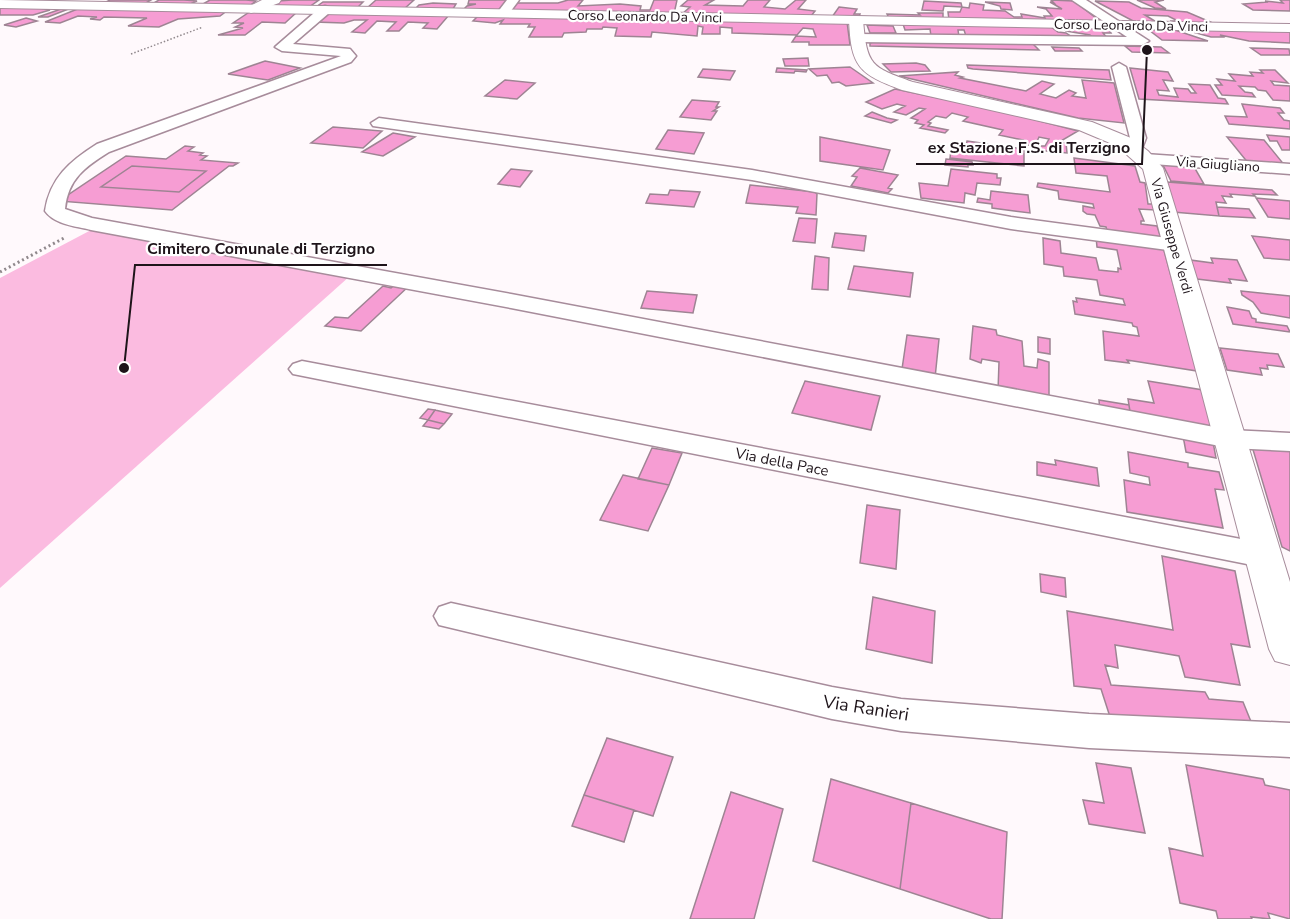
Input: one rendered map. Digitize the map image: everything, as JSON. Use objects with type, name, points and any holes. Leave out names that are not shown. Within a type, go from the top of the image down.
[{"type":"main road","points":[[251,9],[274,0]]},
{"type":"main road","name":"Corso Leonardo Da Vinci","points":[[0,4],[53,3],[503,14],[856,29],[1115,25],[1290,28]]},
{"type":"main road","points":[[856,29],[862,62],[885,77],[908,86],[1085,126],[1114,138],[1140,154]]},
{"type":"main road","name":"Via Giuseppe Verdi","points":[[1140,154],[1153,168],[1290,649]]},
{"type":"street","points":[[503,14],[513,0]]},
{"type":"street","points":[[856,29],[1142,41],[1078,0]]},
{"type":"street","points":[[325,10],[282,47],[345,52],[349,56],[346,59],[114,144],[75,166],[60,185],[55,211],[64,217],[91,224],[534,305],[1230,439],[1290,442]]},
{"type":"street","points":[[1119,67],[1138,138],[1140,154]]},
{"type":"street","points":[[379,123],[752,175],[1011,223],[1175,245]]},
{"type":"street","name":"Via Giugliano","points":[[1140,154],[1290,169]]},
{"type":"street","name":"Via della Pace","points":[[302,369],[1262,555]]},
{"type":"street","name":"Via Ranieri","points":[[451,616],[832,703],[902,715],[1089,730],[1290,740]]},
{"type":"path","points":[[131,54],[251,9]]},
{"type":"path","points":[[0,272],[91,224]]},
{"type":"shaded area","points":[[93,229],[350,276],[0,588],[0,278]]},
{"type":"building","points":[[110,0],[151,0],[144,4],[104,3]]},
{"type":"building","points":[[159,0],[197,1],[190,4],[152,4]]},
{"type":"building","points":[[210,0],[256,1],[249,6],[201,5]]},
{"type":"building","points":[[319,0],[309,7],[270,7],[278,1]]},
{"type":"building","points":[[376,0],[414,0],[404,9],[367,8]]},
{"type":"building","points":[[469,0],[507,0],[499,11],[463,10],[467,6],[476,4],[468,4]]},
{"type":"building","points":[[583,0],[578,6],[620,4],[641,6],[640,10],[650,10],[654,0],[677,0],[674,14],[507,11],[513,3],[558,3]]},
{"type":"building","points":[[688,0],[714,0],[705,5],[743,6],[748,0],[770,0],[764,7],[785,9],[796,0],[806,0],[798,9],[815,11],[811,16],[682,14],[690,7],[681,6]]},
{"type":"building","points":[[1051,0],[1074,1],[1101,22],[949,20],[948,12],[960,12],[962,7],[969,8],[970,3],[984,5],[983,10],[1005,11],[1014,17],[1022,17],[1021,14],[1045,18],[1044,16],[1052,16],[1046,9],[1037,7],[1062,9],[1050,2],[1054,3]]},
{"type":"building","points":[[1137,0],[1164,0],[1155,2],[1166,9],[1155,8]]},
{"type":"building","points":[[1280,0],[1290,0],[1290,11],[1253,10],[1243,4],[1268,2],[1265,1],[1283,3]]},
{"type":"building","points":[[924,1],[961,3],[962,7],[944,6],[943,11],[922,10]]},
{"type":"building","points":[[1095,1],[1129,2],[1141,8],[1187,12],[1215,24],[1174,23],[1170,21],[1178,21],[1168,16],[1145,15],[1158,23],[1137,23]]},
{"type":"building","points":[[323,2],[363,2],[357,8],[316,7]]},
{"type":"building","points":[[985,2],[1010,3],[1012,10],[1001,9],[1000,6]]},
{"type":"building","points":[[456,4],[453,9],[415,9],[419,5]]},
{"type":"building","points":[[0,7],[50,10],[33,15],[0,15]]},
{"type":"building","points":[[839,7],[857,9],[854,14],[860,14],[859,17],[832,17]]},
{"type":"building","points":[[64,8],[71,8],[48,17],[38,17]]},
{"type":"building","points":[[80,8],[228,10],[220,16],[178,19],[159,27],[128,26],[147,18],[104,17],[100,20],[90,19],[97,17],[78,16],[60,23],[45,22]]},
{"type":"building","points":[[251,11],[297,12],[285,23],[262,22],[245,35],[218,35],[243,28],[235,27],[244,23],[233,23]]},
{"type":"building","points":[[326,13],[449,15],[437,29],[423,28],[428,23],[408,22],[399,31],[387,31],[396,22],[377,21],[365,33],[352,32],[367,20],[344,23],[315,22]]},
{"type":"building","points":[[918,13],[943,13],[943,20],[889,18],[887,14],[920,15]]},
{"type":"building","points":[[478,16],[847,22],[850,45],[809,45],[809,42],[792,42],[796,36],[816,37],[813,29],[803,28],[797,35],[732,33],[732,28],[720,27],[720,34],[702,34],[703,27],[698,26],[697,36],[652,32],[651,37],[615,36],[617,28],[603,27],[602,29],[587,29],[586,32],[564,33],[562,37],[529,37],[535,27],[528,27],[530,24],[500,24],[503,20],[495,23],[473,21]]},
{"type":"building","points":[[26,18],[37,21],[16,27],[4,25]]},
{"type":"building","points":[[903,24],[1051,27],[1072,37],[966,36],[964,30],[958,30],[959,37],[931,36],[930,29],[905,30]]},
{"type":"building","points":[[867,25],[893,26],[896,33],[870,33]]},
{"type":"building","points":[[1062,27],[1108,28],[1111,33],[1103,33],[1108,39],[1093,38],[1090,35],[1066,31]]},
{"type":"building","points":[[1145,27],[1169,28],[1208,41],[1162,40]]},
{"type":"building","points":[[1182,29],[1290,31],[1290,43],[1249,41],[1220,35],[1223,37],[1211,37]]},
{"type":"building","points":[[877,41],[1031,42],[1039,50],[870,46],[870,43]]},
{"type":"building","points":[[1125,46],[1161,47],[1169,53],[1132,52]]},
{"type":"building","points":[[1052,47],[1079,48],[1082,51],[1055,51]]},
{"type":"building","points":[[1251,48],[1289,49],[1290,55],[1261,55]]},
{"type":"building","points":[[808,58],[809,66],[785,66],[783,59]]},
{"type":"building","points":[[265,61],[300,68],[268,80],[228,74]]},
{"type":"building","points":[[883,64],[925,65],[930,71],[891,72]]},
{"type":"building","points":[[967,65],[1109,70],[1111,80],[973,69],[968,68]]},
{"type":"building","points":[[850,67],[873,83],[846,86],[839,82],[832,83],[827,75],[817,76],[809,69]]},
{"type":"building","points":[[777,68],[807,70],[794,73],[776,72]]},
{"type":"building","points":[[1130,68],[1168,72],[1173,81],[1163,80],[1169,91],[1157,90],[1159,95],[1178,97],[1174,88],[1188,89],[1191,93],[1196,93],[1189,84],[1210,85],[1218,98],[1225,99],[1228,104],[1139,99]]},
{"type":"building","points":[[703,69],[735,71],[730,80],[698,77]]},
{"type":"building","points":[[1260,70],[1275,70],[1288,83],[1271,81],[1274,85],[1290,86],[1290,101],[1273,100],[1266,91],[1255,87],[1239,86],[1255,97],[1222,95],[1215,85],[1222,85],[1217,79],[1235,81],[1229,74],[1253,76],[1250,72],[1263,73]]},
{"type":"building","points":[[958,72],[955,75],[963,77],[960,78],[1026,91],[1042,81],[1054,84],[1040,94],[1056,98],[1069,90],[1076,93],[1072,96],[1086,98],[1082,80],[1114,83],[1124,123],[1078,118],[899,76]]},
{"type":"building","points":[[505,80],[535,83],[517,99],[485,96]]},
{"type":"building","points":[[895,89],[1006,112],[1078,131],[1059,142],[1066,143],[1067,153],[1036,150],[1037,146],[1045,146],[1049,139],[1039,137],[1035,146],[1020,144],[1023,140],[999,135],[1003,130],[963,121],[968,117],[952,113],[946,118],[936,116],[928,122],[931,123],[928,126],[948,130],[945,133],[920,128],[924,125],[915,123],[918,120],[911,118],[925,109],[919,108],[906,115],[894,112],[905,106],[897,104],[882,109],[866,102]]},
{"type":"building","points":[[692,100],[719,102],[716,107],[719,107],[713,111],[717,111],[711,120],[680,117]]},
{"type":"building","points":[[1242,104],[1280,108],[1284,113],[1278,113],[1284,120],[1290,121],[1290,129],[1229,124],[1225,116],[1247,117]]},
{"type":"building","points":[[872,112],[897,120],[891,123],[865,116]]},
{"type":"building","points":[[333,127],[382,131],[363,148],[311,143]]},
{"type":"building","points":[[668,130],[704,133],[694,154],[656,149]]},
{"type":"building","points":[[393,133],[415,137],[383,156],[362,152]]},
{"type":"building","points":[[1267,135],[1290,137],[1290,150],[1282,150],[1277,141],[1270,141]]},
{"type":"building","points":[[820,137],[890,150],[883,170],[820,161]]},
{"type":"building","points":[[1227,137],[1264,140],[1286,167],[1249,164]]},
{"type":"building","points":[[967,141],[1024,149],[1024,166],[950,158],[951,149],[965,151]]},
{"type":"building","points":[[185,146],[194,147],[188,151],[203,153],[200,155],[207,156],[201,160],[238,163],[229,166],[172,210],[59,201],[126,156],[166,159]],"holes":[[[132,166],[206,171],[179,192],[101,187]]]},
{"type":"building","points":[[1074,158],[1135,166],[1140,182],[1145,183],[1148,204],[1153,204],[1155,210],[1139,209],[1144,221],[1141,221],[1141,224],[1157,226],[1162,242],[1108,234],[1106,227],[1100,226],[1095,215],[1083,211],[1083,206],[1094,208],[1093,204],[1059,199],[1058,191],[1037,187],[1038,183],[1110,192],[1107,176],[1076,173]]},
{"type":"building","points":[[946,159],[972,162],[973,165],[968,165],[968,167],[945,165]]},
{"type":"building","points":[[1162,163],[1193,165],[1204,184],[1171,181]]},
{"type":"building","points":[[132,166],[206,171],[179,192],[101,187]]},
{"type":"building","points":[[860,168],[898,175],[888,188],[892,189],[888,193],[851,186],[857,177],[852,176]]},
{"type":"building","points":[[511,169],[532,171],[520,187],[498,184]]},
{"type":"building","points":[[951,169],[997,174],[997,178],[1001,178],[1000,185],[977,183],[975,195],[965,193],[964,203],[921,198],[919,183],[948,186]]},
{"type":"building","points":[[1167,182],[1272,190],[1277,195],[1230,194],[1232,197],[1222,196],[1226,203],[1216,202],[1219,216],[1173,212]]},
{"type":"building","points":[[750,185],[815,192],[817,194],[816,215],[796,213],[798,207],[746,203]]},
{"type":"building","points":[[670,190],[700,192],[694,207],[646,203],[650,194],[668,195]]},
{"type":"building","points":[[991,191],[1028,195],[1030,213],[992,208],[992,204],[977,202],[978,198],[990,200]]},
{"type":"building","points":[[1256,198],[1290,201],[1290,219],[1268,217]]},
{"type":"building","points":[[1217,207],[1249,209],[1255,218],[1219,216]]},
{"type":"building","points":[[799,218],[817,219],[815,243],[793,241]]},
{"type":"building","points":[[835,233],[866,236],[864,251],[832,247]]},
{"type":"building","points":[[1252,236],[1290,240],[1290,260],[1264,258]]},
{"type":"building","points":[[1096,237],[1163,247],[1197,371],[1127,360],[1129,363],[1105,360],[1103,331],[1139,336],[1137,327],[1132,323],[1075,314],[1073,301],[1077,302],[1076,298],[1125,305],[1123,299],[1100,295],[1097,280],[1064,276],[1063,267],[1044,264],[1043,238],[1060,241],[1061,253],[1096,258],[1099,270],[1118,272],[1118,268],[1121,269],[1117,250],[1097,247]]},
{"type":"building","points":[[815,256],[829,258],[828,290],[812,289]]},
{"type":"building","points":[[1211,258],[1237,260],[1247,281],[1229,279],[1231,283],[1197,279],[1190,260],[1213,263]]},
{"type":"building","points":[[854,266],[913,273],[910,297],[848,289]]},
{"type":"building","points":[[398,282],[410,285],[361,331],[325,326],[335,317],[348,318],[383,286],[391,288]]},
{"type":"building","points":[[647,291],[697,295],[693,313],[641,308]]},
{"type":"building","points":[[1241,291],[1290,296],[1290,318],[1261,313],[1253,302],[1242,295]]},
{"type":"building","points":[[1227,307],[1249,311],[1256,322],[1287,326],[1290,332],[1233,324]]},
{"type":"building","points":[[973,326],[996,330],[997,335],[1022,341],[1024,366],[1037,368],[1038,359],[1049,362],[1049,396],[998,391],[999,362],[982,359],[981,363],[970,359]]},
{"type":"building","points":[[907,335],[939,339],[935,378],[902,369]]},
{"type":"building","points":[[1038,337],[1050,339],[1050,354],[1038,352]]},
{"type":"building","points":[[1220,348],[1278,354],[1284,367],[1267,365],[1268,369],[1260,368],[1262,375],[1227,370]]},
{"type":"building","points":[[805,381],[880,396],[871,430],[792,413]]},
{"type":"building","points":[[1148,381],[1203,390],[1213,429],[1131,418],[1128,399],[1154,403]]},
{"type":"building","points":[[1099,400],[1129,405],[1131,418],[1100,412]]},
{"type":"building","points":[[428,409],[435,410],[428,420],[420,418]]},
{"type":"building","points":[[435,410],[452,414],[444,424],[428,420]]},
{"type":"building","points":[[428,420],[444,424],[439,429],[423,426]]},
{"type":"building","points":[[1183,436],[1213,442],[1216,458],[1186,452]]},
{"type":"building","points":[[1251,443],[1290,448],[1290,551],[1282,547]]},
{"type":"building","points":[[652,448],[682,453],[669,485],[638,479]]},
{"type":"building","points":[[1128,452],[1188,463],[1188,467],[1219,472],[1224,490],[1215,489],[1223,528],[1127,512],[1124,480],[1150,485],[1149,477],[1130,473]]},
{"type":"building","points":[[1055,460],[1097,468],[1099,486],[1037,475],[1037,462],[1056,465]]},
{"type":"building","points":[[623,475],[669,485],[648,531],[600,520]]},
{"type":"building","points":[[867,505],[900,510],[896,569],[860,563]]},
{"type":"building","points":[[1162,556],[1235,571],[1250,647],[1231,644],[1240,685],[1185,677],[1179,656],[1115,645],[1118,668],[1105,665],[1111,685],[1205,692],[1209,699],[1243,702],[1254,729],[1112,723],[1101,689],[1074,686],[1067,611],[1173,630]]},
{"type":"building","points":[[1040,574],[1065,578],[1066,597],[1041,592]]},
{"type":"building","points":[[873,597],[935,611],[932,663],[866,649]]},
{"type":"building","points":[[607,738],[673,757],[653,816],[584,795]]},
{"type":"building","points":[[1096,763],[1131,768],[1145,833],[1089,824],[1083,800],[1104,803]]},
{"type":"building","points":[[1186,765],[1263,779],[1265,785],[1290,790],[1290,919],[1268,913],[1270,919],[1251,917],[1252,919],[1218,919],[1216,911],[1180,903],[1169,848],[1203,856]]},
{"type":"building","points":[[831,779],[911,803],[900,889],[813,861]]},
{"type":"building","points":[[731,792],[783,809],[754,919],[690,919]]},
{"type":"building","points":[[584,795],[634,810],[624,842],[572,826]]},
{"type":"building","points":[[911,803],[1007,832],[1002,919],[991,919],[900,889]]},
{"type":"place","name":"ex Stazione F.S. di Terzigno","points":[[1147,50]]},
{"type":"place","name":"Cimitero Comunale di Terzigno","points":[[124,368]]}]
